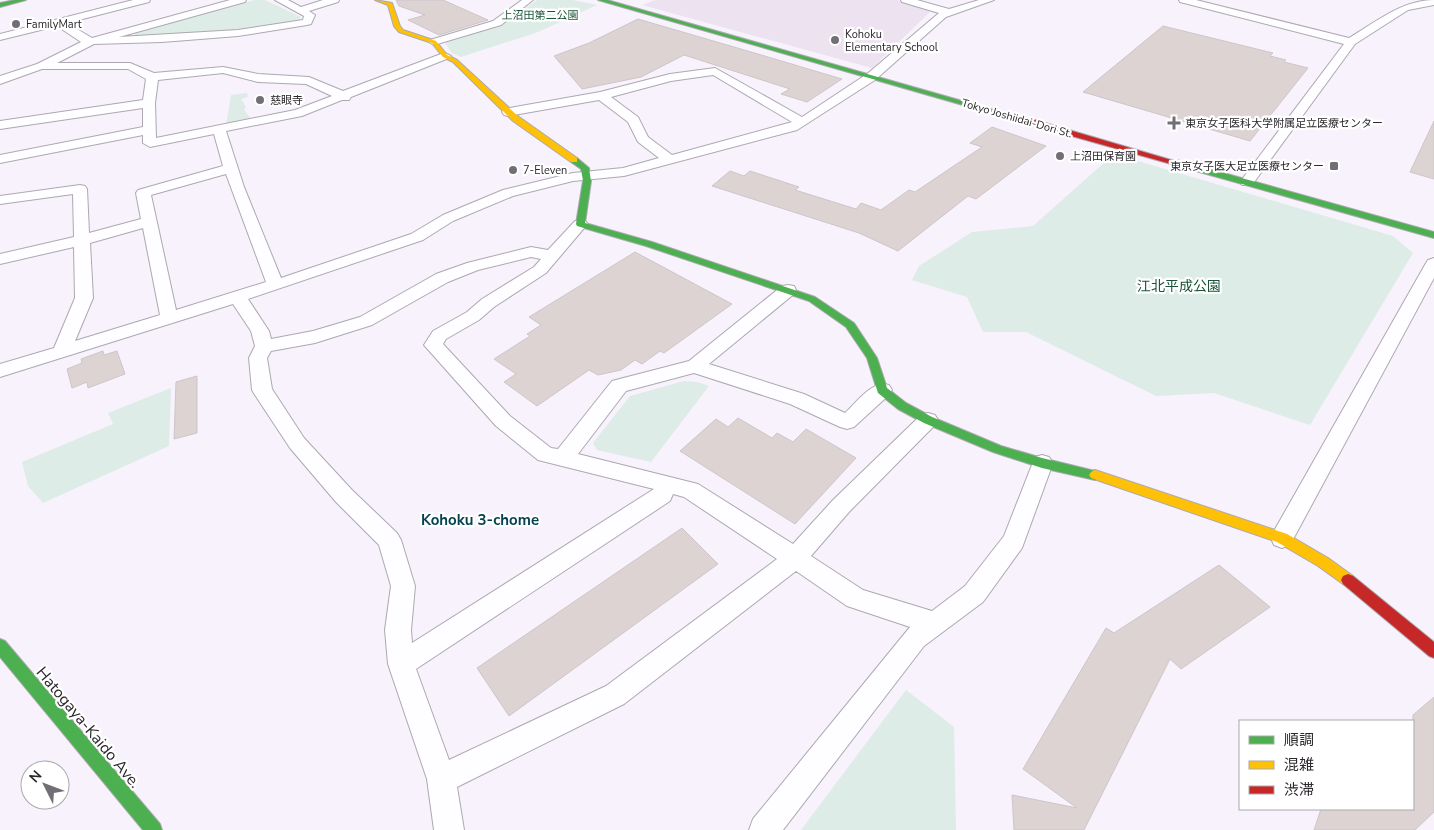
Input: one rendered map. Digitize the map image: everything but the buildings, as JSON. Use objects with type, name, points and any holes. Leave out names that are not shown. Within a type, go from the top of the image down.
[{"type":"street","points":[[0,6],[23,0]]},
{"type":"street","points":[[0,37],[145,0]]},
{"type":"street","points":[[0,80],[41,66],[92,41],[242,0]]},
{"type":"street","points":[[58,22],[87,41],[162,39],[238,33],[307,22],[310,15],[280,0]]},
{"type":"street","points":[[300,10],[334,0]]},
{"type":"street","points":[[378,0],[390,4],[397,26],[401,31],[434,42],[445,56],[455,61],[508,112],[528,128],[569,155],[585,168],[588,175],[580,224],[540,270],[488,303],[473,316],[440,335],[433,345],[502,421],[545,454],[690,490],[856,598],[934,623]]},
{"type":"street","points":[[434,42],[497,24],[528,0]]},
{"type":"street","name":"Tokyo Joshiidai-Dori St.","points":[[601,0],[1434,236]]},
{"type":"street","points":[[906,0],[947,12]]},
{"type":"street","points":[[0,371],[275,285],[417,237],[448,218],[508,193],[588,175],[624,172],[776,132],[802,122],[871,77],[914,38],[947,12],[989,0]]},
{"type":"street","points":[[1184,0],[1352,42]]},
{"type":"street","points":[[1247,182],[1352,42],[1405,8],[1434,2]]},
{"type":"street","points":[[152,77],[148,130],[150,143],[298,113],[445,56]]},
{"type":"street","points":[[41,66],[130,66],[152,77],[223,70],[258,78],[309,81],[345,96]]},
{"type":"street","points":[[508,112],[601,96],[670,78],[715,71],[802,122]]},
{"type":"street","points":[[601,96],[633,120],[643,139],[670,160]]},
{"type":"street","points":[[0,126],[149,102]]},
{"type":"street","points":[[0,158],[148,130]]},
{"type":"street","points":[[219,130],[237,187],[246,206],[275,285]]},
{"type":"street","points":[[169,317],[143,193],[232,168]]},
{"type":"street","points":[[0,200],[80,189],[84,298],[61,352]]},
{"type":"street","points":[[0,259],[83,240],[149,222]]},
{"type":"street","points":[[580,224],[649,244],[812,299],[850,325],[872,358],[882,390],[902,406],[928,420],[997,449],[1042,463],[1110,479],[1282,538],[1298,546],[1352,582],[1434,651]]},
{"type":"street","points":[[264,346],[316,337],[366,321],[442,278],[473,266],[531,252],[552,256]]},
{"type":"street","points":[[1282,538],[1434,263]]},
{"type":"street","points":[[562,459],[619,386],[694,366],[788,290]]},
{"type":"street","points":[[237,296],[260,331],[264,346],[258,358],[262,390],[297,442],[344,496],[389,540],[403,586],[398,630],[401,664],[441,779],[449,830]]},
{"type":"street","points":[[694,366],[797,399],[847,422],[882,390]]},
{"type":"street","points":[[441,779],[615,695],[794,558],[841,506],[928,420]]},
{"type":"street","points":[[764,830],[915,638],[974,594],[1014,541],[1042,463]]},
{"type":"street","points":[[401,664],[662,495],[668,484]]},
{"type":"street","name":"Hatogaya-Kaido Ave.","points":[[2,653],[154,830]]},
{"type":"shaded area","name":"Kohoku Elementary School","points":[[655,0],[897,0],[929,10],[930,12],[872,68],[642,5]]},
{"type":"green space","points":[[255,0],[265,0],[301,17],[299,20],[217,32],[135,35],[135,32]]},
{"type":"green space","name":"上沼田第二公園","points":[[537,0],[573,0],[597,5],[538,32],[461,57],[452,53],[445,43],[502,25]]},
{"type":"green space","points":[[247,93],[248,97],[241,99],[246,107],[244,110],[252,120],[226,126],[231,95]]},
{"type":"green space","name":"江北平成公園","points":[[1114,154],[1393,236],[1413,253],[1310,425],[1214,393],[1156,396],[1026,332],[983,332],[967,297],[912,280],[919,266],[972,232],[1033,226]]},
{"type":"green space","points":[[684,381],[697,382],[709,386],[651,462],[597,450],[593,443],[630,396]]},
{"type":"green space","points":[[171,388],[169,446],[43,503],[28,486],[22,462],[113,424],[108,413]]},
{"type":"green space","points":[[906,690],[954,727],[956,830],[801,830]]},
{"type":"traffic: fast","points":[[0,5],[23,0]]},
{"type":"traffic: fast","points":[[601,0],[1032,122]]},
{"type":"traffic: fast","points":[[574,160],[585,168],[587,181],[580,224],[649,244],[812,299],[850,325],[872,358],[882,390],[902,406],[928,420],[997,449],[1042,463],[1095,475]]},
{"type":"traffic: fast","points":[[1174,162],[1434,235]]},
{"type":"traffic: fast","points":[[0,646],[154,830]]},
{"type":"traffic: slow","points":[[378,0],[390,4],[397,26],[401,31],[434,42],[445,56],[455,61],[516,119],[574,160]]},
{"type":"traffic: slow","points":[[1095,475],[1282,538],[1323,562],[1348,580]]},
{"type":"traffic: jam","points":[[1032,122],[1174,162]]},
{"type":"traffic: jam","points":[[1348,580],[1434,651]]},
{"type":"place","name":"FamilyMart","points":[[16,24]]},
{"type":"place","name":"Kohoku Elementary School","points":[[835,40]]},
{"type":"place","name":"慈眼寺","points":[[260,100]]},
{"type":"place","name":"東京女子医科大学附属足立医療センター","points":[[1174,123]]},
{"type":"place","name":"上沼田保育園","points":[[1060,156]]},
{"type":"place","name":"東京女子医大足立医療センター","points":[[1334,166]]},
{"type":"place","name":"7-Eleven","points":[[513,170]]},
{"type":"district","name":"Kohoku 3-chome","points":[[480,520]]}]
